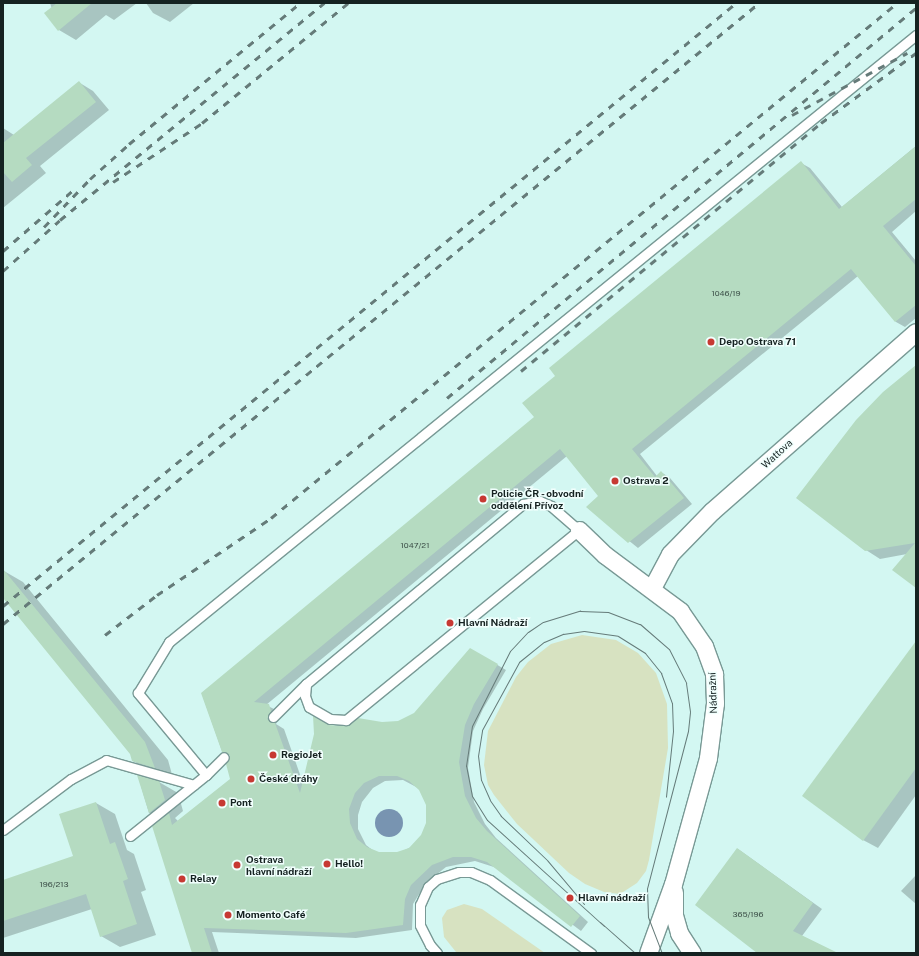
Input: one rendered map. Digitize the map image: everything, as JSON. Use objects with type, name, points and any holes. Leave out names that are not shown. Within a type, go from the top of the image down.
[{"type":"street","name":"Wattova","points":[[652,588],[670,554],[712,511],[916,332]]},
{"type":"street","name":"Nádražní","points":[[578,530],[605,555],[652,588],[680,611],[693,628],[710,659],[714,674],[713,732],[674,884],[648,953]]},
{"type":"street","name":"Nádražní","points":[[674,884],[674,915],[679,933],[692,953]]},
{"type":"lane","points":[[206,774],[138,693],[169,642],[916,35]]},
{"type":"lane","points":[[273,717],[306,684],[523,504],[540,501],[551,506],[578,530],[346,720],[330,718],[309,707],[305,696],[306,684]]},
{"type":"lane","points":[[130,836],[206,774],[224,757]]},
{"type":"lane","points":[[3,830],[71,779],[106,760],[194,784]]},
{"type":"lane","points":[[437,953],[421,930],[420,905],[428,887],[437,880],[459,872],[471,872],[490,880],[591,953]]},
{"type":"green space","points":[[582,635],[616,640],[638,653],[656,673],[667,704],[668,748],[649,860],[646,871],[637,883],[620,894],[604,892],[585,884],[569,873],[517,824],[488,785],[484,765],[488,731],[516,677],[528,662],[551,644]]},
{"type":"green space","points":[[464,904],[482,909],[545,953],[456,952],[444,937],[442,918],[447,910]]},
{"type":"water","points":[[389,809],[399,813],[403,823],[399,833],[389,837],[379,833],[375,823],[379,813]]},
{"type":"building","points":[[57,3],[92,3],[58,31],[44,13]]},
{"type":"building","points":[[79,81],[96,102],[26,158],[32,165],[12,182],[3,172],[3,143]]},
{"type":"building","points":[[916,146],[916,199],[883,226],[916,266],[916,305],[895,322],[851,269],[632,449],[655,477],[661,471],[684,498],[628,543],[586,507],[598,496],[560,449],[254,702],[269,704],[271,711],[267,719],[275,723],[300,793],[314,734],[313,716],[329,725],[346,726],[358,718],[382,722],[398,721],[414,713],[470,648],[498,664],[474,704],[465,725],[459,762],[465,796],[476,818],[487,831],[580,916],[571,927],[487,862],[471,857],[453,857],[432,865],[411,885],[405,899],[403,925],[346,933],[204,928],[212,953],[192,953],[152,826],[169,813],[172,825],[230,779],[226,764],[230,755],[222,752],[201,693],[534,417],[522,403],[555,376],[549,368],[801,161],[839,209]],"holes":[[[379,776],[397,776],[409,781],[419,790],[426,805],[426,823],[421,835],[409,848],[397,852],[379,852],[367,847],[357,839],[350,823],[349,809],[355,793],[364,783]]]},
{"type":"building","points":[[916,365],[916,588],[892,570],[915,543],[865,551],[796,498],[856,420],[883,392]]},
{"type":"building","points":[[3,569],[145,742],[155,768],[132,761],[130,754],[3,598]]},
{"type":"building","points":[[916,641],[916,768],[863,841],[802,796]]},
{"type":"building","points":[[137,775],[159,781],[165,800],[149,813]]},
{"type":"building","points":[[96,802],[110,844],[115,842],[128,879],[123,881],[137,924],[100,937],[86,894],[3,921],[3,880],[73,856],[59,814]]},
{"type":"building","points":[[737,848],[813,903],[793,931],[838,953],[757,953],[695,905]]},
{"type":"tram line","points":[[604,926],[487,820],[472,796],[466,766],[472,726],[510,651],[528,632],[543,622],[580,611],[608,612],[640,624],[669,649],[686,683],[690,712],[688,731],[647,888],[648,917],[662,953]]},
{"type":"tram line","points":[[584,904],[547,860],[501,816],[490,800],[481,780],[478,756],[482,730],[519,662],[544,642],[563,634],[584,631],[618,636],[645,653],[661,673],[672,703],[673,731],[666,797]]},
{"type":"tram line","points":[[600,922],[635,953]]},
{"type":"railway","points":[[44,227],[90,179],[129,144],[300,3]]},
{"type":"railway","points":[[3,271],[60,220],[324,3]]},
{"type":"railway","points":[[113,182],[202,123],[348,3]]},
{"type":"railway","points":[[3,606],[736,3]]},
{"type":"railway","points":[[3,624],[759,3]]},
{"type":"railway","points":[[105,635],[157,595],[271,518],[897,3]]},
{"type":"railway","points":[[447,398],[916,8]]},
{"type":"railway","points":[[792,115],[907,53]]},
{"type":"railway","points":[[521,371],[821,123],[916,53]]},
{"type":"railway","points":[[3,251],[72,191]]},
{"type":"place","name":"Depo Ostrava 71","points":[[711,342]]},
{"type":"place","name":"Ostrava 2","points":[[615,481]]},
{"type":"place","name":"Policie ČR - obvodní oddělení Přívoz","points":[[483,499]]},
{"type":"place","name":"Hlavní Nádraží","points":[[450,623]]},
{"type":"place","name":"RegioJet","points":[[273,755]]},
{"type":"place","name":"České dráhy","points":[[251,779]]},
{"type":"place","name":"Pont","points":[[222,803]]},
{"type":"place","name":"Hello!","points":[[327,864]]},
{"type":"place","name":"Ostrava hlavní nádraží","points":[[237,865]]},
{"type":"place","name":"Relay","points":[[182,879]]},
{"type":"place","name":"Hlavní nádraží","points":[[570,898]]},
{"type":"place","name":"Momento Café","points":[[228,915]]}]
